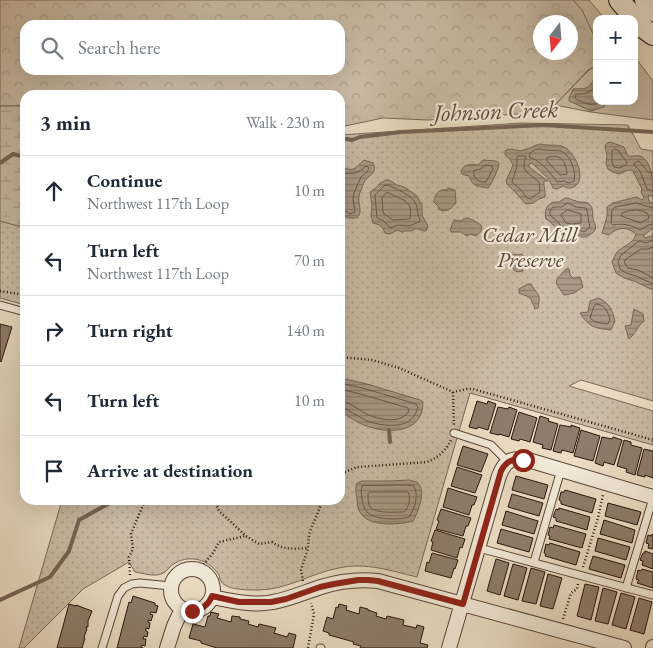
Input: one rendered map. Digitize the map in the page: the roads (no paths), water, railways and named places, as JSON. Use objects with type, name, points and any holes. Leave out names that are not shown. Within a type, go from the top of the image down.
[{"type":"main road","points":[[619,0],[642,27],[653,35]]},
{"type":"main road","points":[[645,0],[653,11]]},
{"type":"street","points":[[450,648],[499,476],[503,467],[508,462],[515,459],[523,460],[653,497]]},
{"type":"street","points":[[194,569],[204,573],[211,581],[213,591],[206,605],[192,611],[182,609],[174,602],[171,586],[175,577],[184,570],[194,569]]},
{"type":"street","points":[[212,596],[239,602],[271,602],[334,584],[358,580],[378,581],[624,648]]},
{"type":"street","points":[[167,648],[182,609]]},
{"type":"lane","points":[[0,305],[20,311]]},
{"type":"lane","points":[[454,433],[492,445],[508,462]]},
{"type":"lane","points":[[534,562],[561,470]]},
{"type":"lane","points":[[626,588],[653,497]]},
{"type":"lane","points":[[479,548],[653,595]]},
{"type":"lane","points":[[102,648],[118,596],[124,588],[140,583],[171,586]]},
{"type":"water","points":[[593,81],[593,105],[605,105],[604,107],[591,111],[569,101],[573,89],[586,88]]},
{"type":"water","points":[[610,142],[624,147],[628,156],[640,156],[648,163],[650,168],[653,197],[649,195],[648,198],[653,204],[653,228],[643,236],[646,238],[653,235],[653,290],[616,273],[612,262],[617,252],[631,242],[636,234],[622,228],[609,235],[602,233],[607,217],[607,207],[613,203],[636,197],[642,200],[644,198],[641,192],[642,189],[633,171],[628,170],[618,174],[608,169],[605,146]]},
{"type":"water","points":[[540,144],[562,146],[568,150],[578,165],[580,178],[573,188],[563,186],[557,189],[553,188],[544,174],[532,163],[529,164],[529,167],[548,181],[544,181],[545,197],[526,204],[507,184],[506,181],[513,165],[505,155],[505,151],[510,149],[521,151]]},
{"type":"water","points":[[364,160],[373,163],[374,170],[364,182],[360,192],[360,213],[356,218],[350,218],[345,216],[345,168],[354,169]]},
{"type":"water","points":[[483,160],[499,163],[495,176],[488,188],[476,185],[469,176],[462,174],[461,171],[466,166],[478,165]]},
{"type":"water","points":[[386,180],[404,187],[417,196],[422,205],[422,215],[428,227],[426,231],[417,229],[402,232],[398,230],[389,234],[385,233],[381,226],[373,223],[370,192]]},
{"type":"water","points":[[449,188],[455,190],[456,203],[448,210],[443,211],[438,209],[439,207],[434,202],[435,197],[439,191]]},
{"type":"water","points":[[565,198],[586,202],[590,205],[596,227],[593,232],[583,237],[563,234],[546,219],[545,211],[549,205]]},
{"type":"water","points":[[467,218],[481,225],[480,233],[476,236],[470,234],[467,236],[461,232],[451,232],[454,220],[461,221]]},
{"type":"water","points":[[514,254],[524,256],[523,271],[517,272],[514,270],[509,261]]},
{"type":"water","points":[[566,269],[569,269],[570,275],[573,278],[580,277],[583,287],[574,293],[564,295],[556,283],[557,279]]},
{"type":"water","points":[[531,284],[538,294],[538,308],[535,309],[529,297],[519,293],[519,289]]},
{"type":"water","points":[[599,298],[606,302],[613,313],[615,321],[611,330],[592,326],[580,313],[588,312],[590,301]]},
{"type":"water","points":[[634,309],[643,314],[644,321],[629,339],[625,326],[631,325]]},
{"type":"water","points":[[345,379],[367,384],[423,402],[417,421],[402,429],[382,430],[361,424],[345,414]]},
{"type":"water","points":[[409,480],[417,482],[421,490],[419,507],[413,521],[393,524],[378,523],[371,521],[361,514],[357,503],[357,483],[362,481]]},
{"type":"waterway","name":"Johnson Creek","points":[[345,139],[352,140],[360,137],[401,132],[544,125],[653,132]]},
{"type":"waterway","name":"Johnson Creek","points":[[0,163],[13,154],[20,156]]},
{"type":"waterway","points":[[389,430],[390,442]]},
{"type":"waterway","points":[[0,600],[50,577],[69,551],[79,520],[106,505]]},
{"type":"park label","name":"Cedar Mill Preserve","points":[[530,246]]}]
